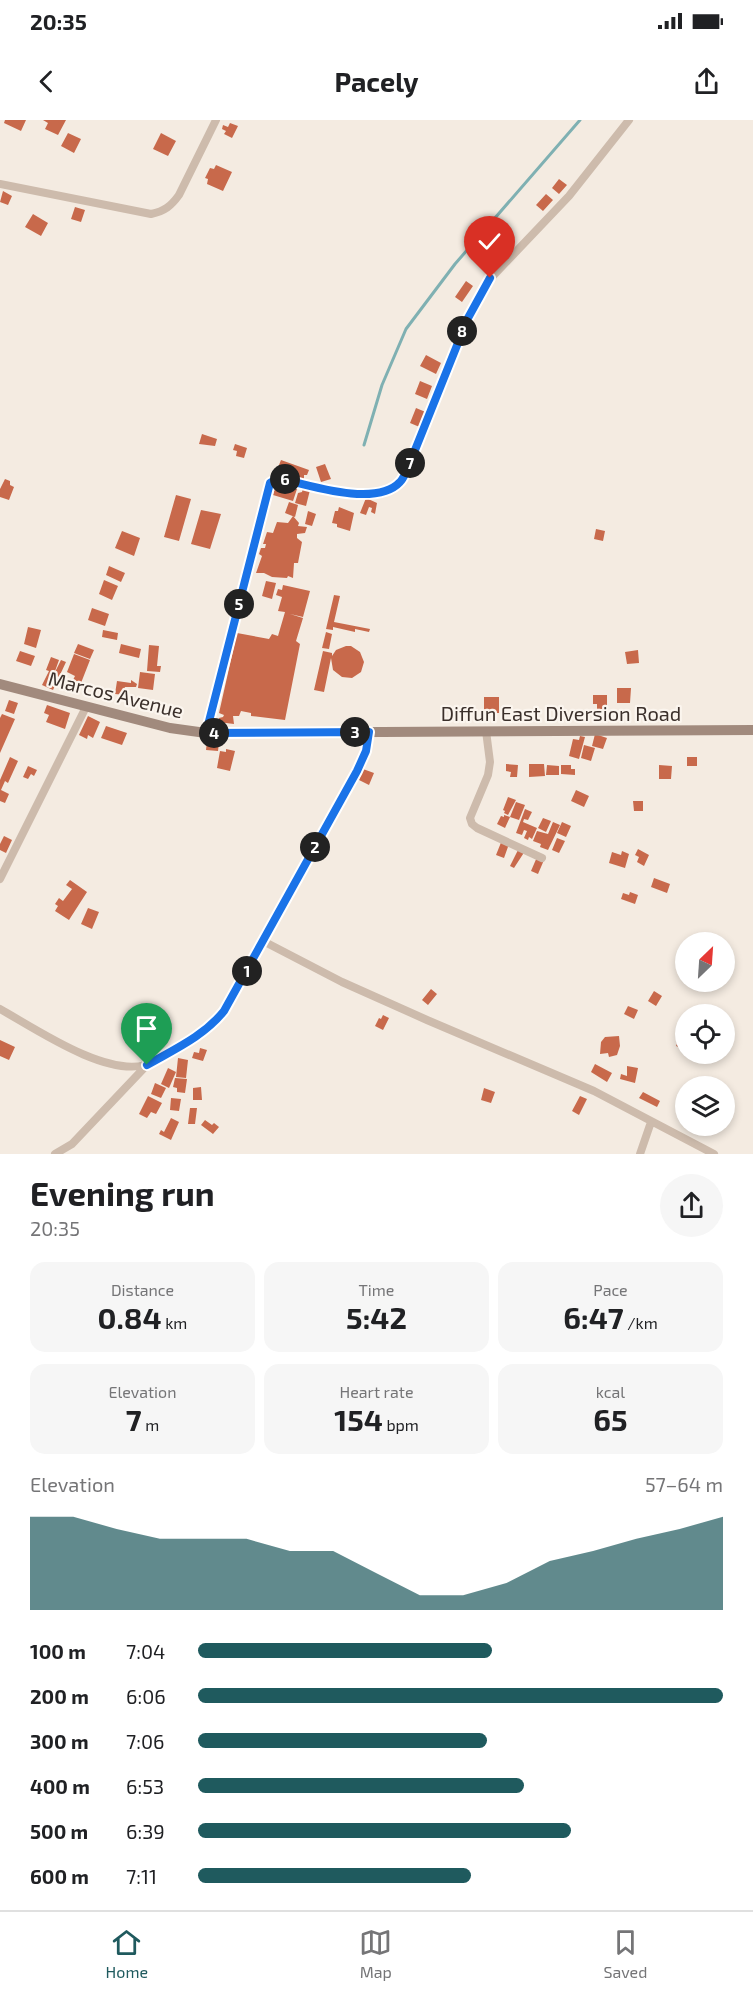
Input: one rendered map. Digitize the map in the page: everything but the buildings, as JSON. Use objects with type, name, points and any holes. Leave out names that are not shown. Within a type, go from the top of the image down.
[{"type":"main road","name":"Marcos Avenue","points":[[0,684],[170,728],[206,733],[369,732]]},
{"type":"main road","name":"Diffun East Diversion Road","points":[[369,732],[753,730]]},
{"type":"street","points":[[0,184],[151,214],[163,212],[179,195],[216,120]]},
{"type":"street","points":[[206,733],[270,483],[278,478],[354,495],[391,489],[401,482],[478,297],[490,278],[569,196],[629,120]]},
{"type":"street","points":[[0,879],[86,706]]},
{"type":"street","points":[[486,731],[490,762],[488,775],[472,811],[470,818],[472,824],[542,858]]},
{"type":"street","points":[[0,1009],[87,1057],[132,1068],[147,1065],[196,1038],[213,1025],[224,1011],[357,771],[366,751],[369,732]]},
{"type":"street","points":[[263,941],[342,982],[416,1016],[594,1091],[714,1154]]},
{"type":"street","points":[[55,1154],[72,1144],[147,1065]]},
{"type":"street","points":[[640,1154],[651,1122]]},
{"type":"street","points":[[71,1154],[72,1144]]},
{"type":"waterway","points":[[364,445],[382,385],[406,329],[455,264],[580,120]]},
{"type":"route","points":[[147,1065],[196,1038],[213,1025],[224,1011],[366,751],[369,732],[206,733],[270,483],[278,478],[354,495],[391,489],[401,482],[468,318],[490,278]]}]
